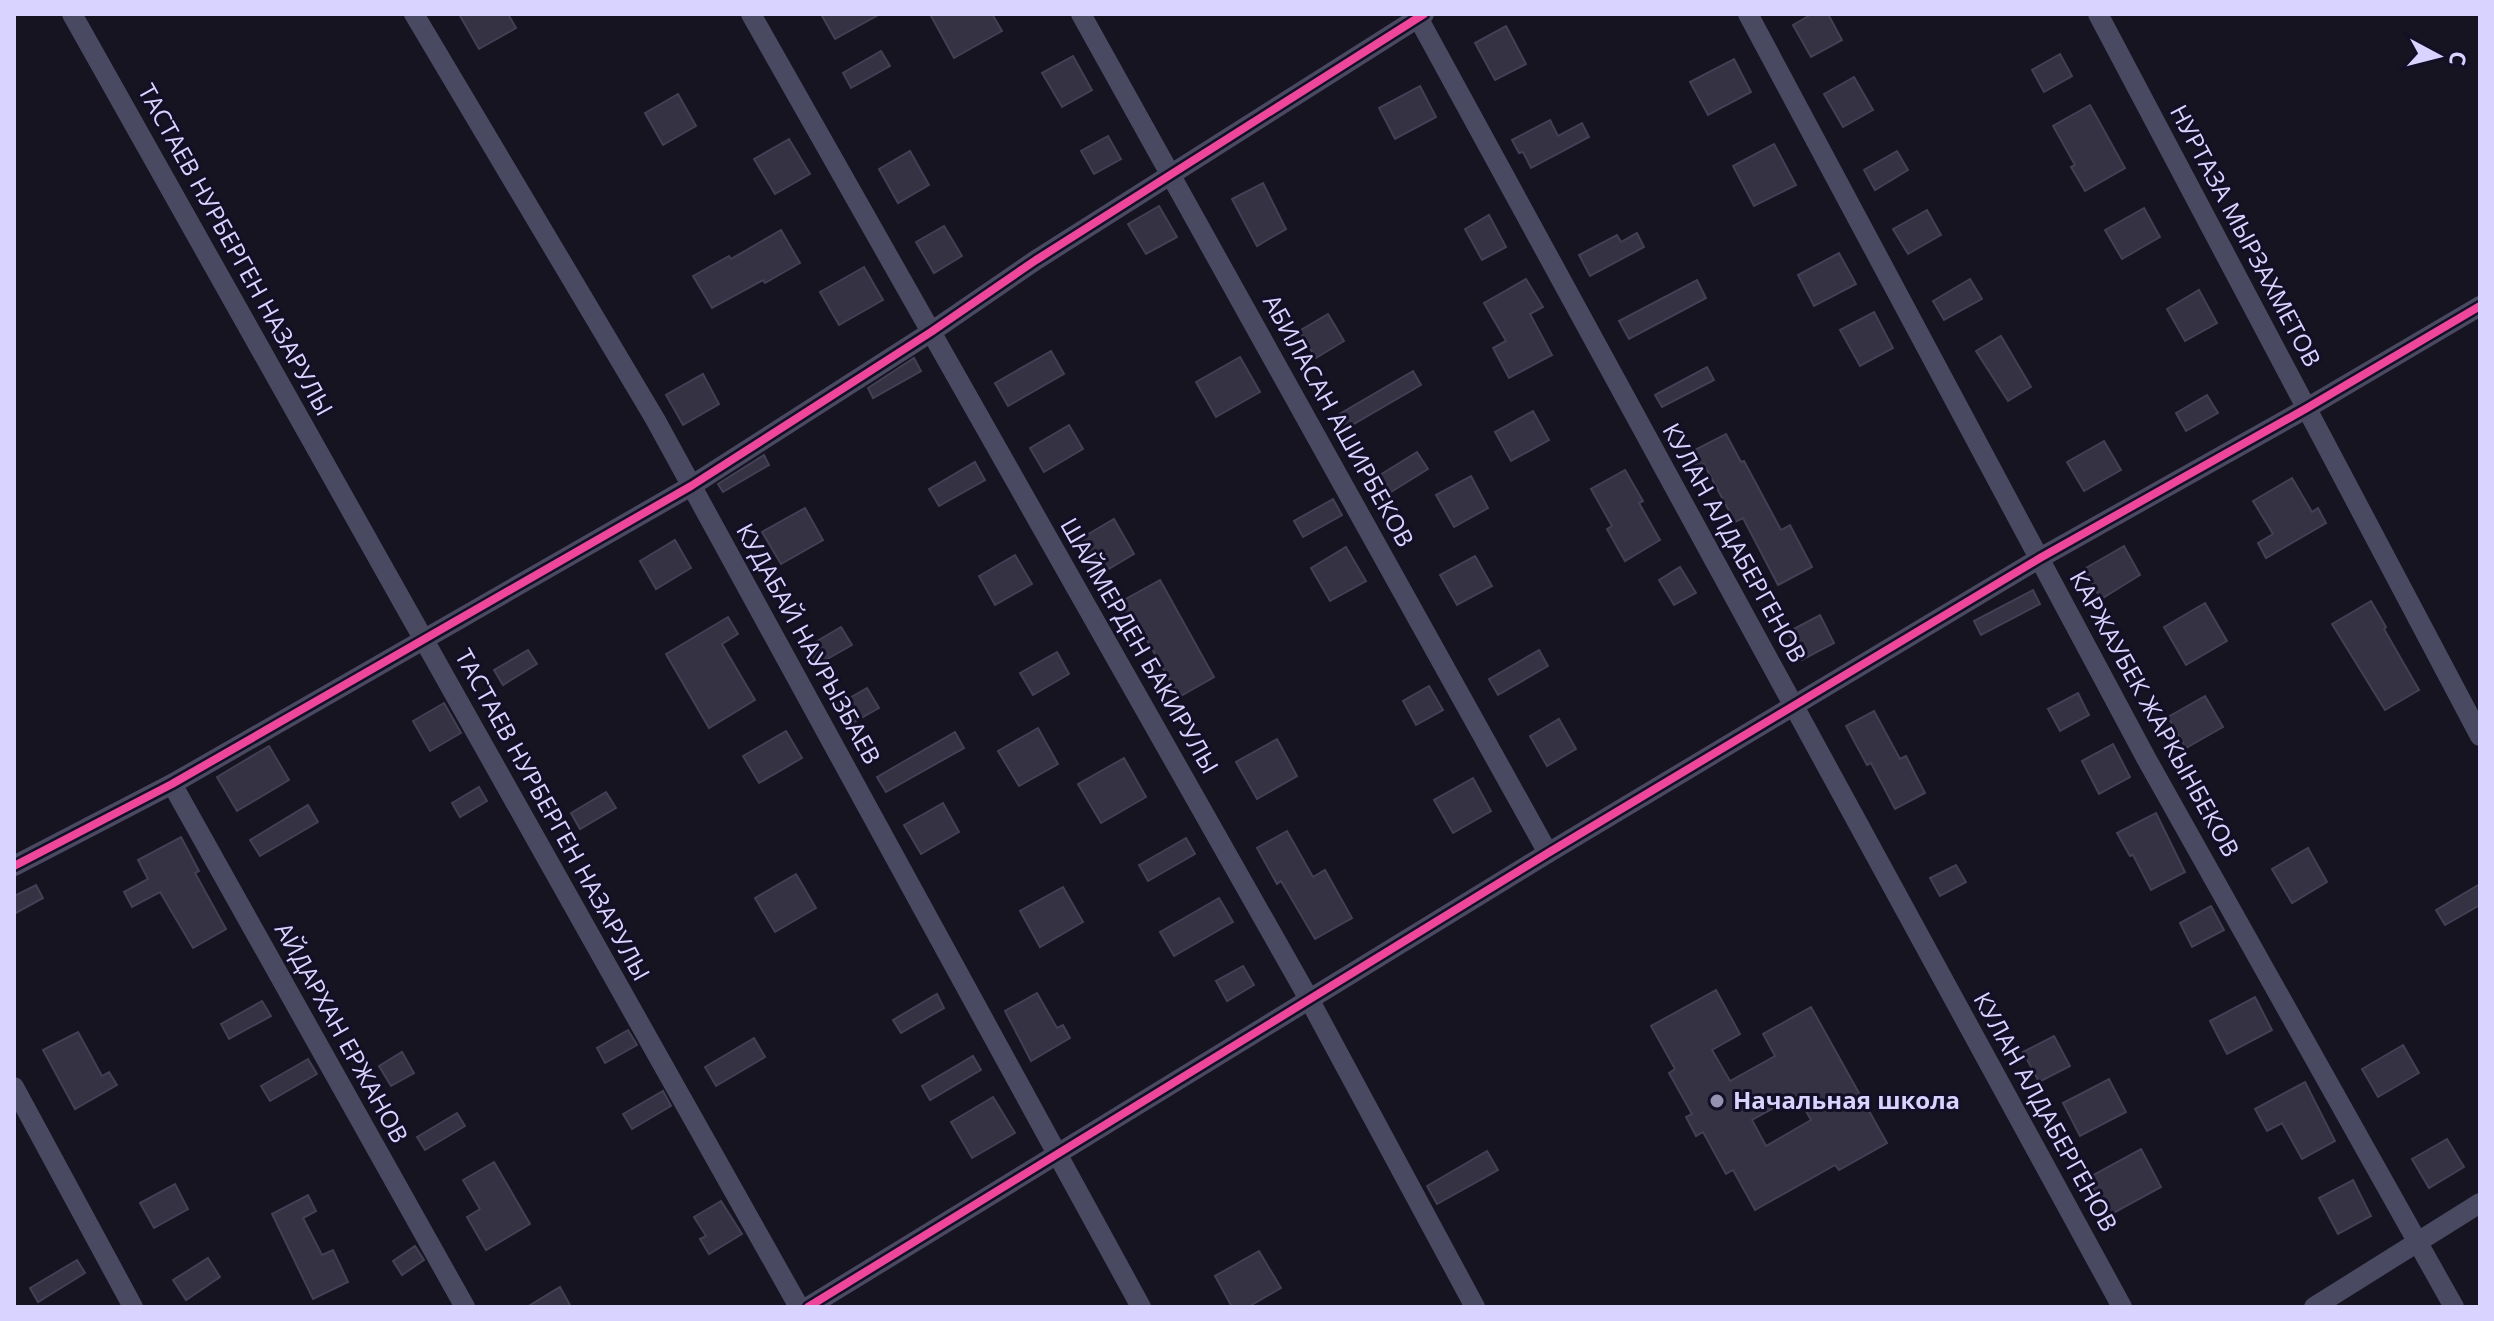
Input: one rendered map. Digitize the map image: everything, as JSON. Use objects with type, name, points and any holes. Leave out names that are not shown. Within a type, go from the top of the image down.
[{"type":"street","name":"ТАСТАЕВ НУРБЕРГЕН НАЗАРУЛЫ","points":[[72,14],[799,1307]]},
{"type":"street","name":"КУДАБАЙ НАУРЫЗБАЕВ","points":[[414,14],[655,419],[1141,1307]]},
{"type":"street","name":"ШАЙМЕРДЕН БАКИРУЛЫ","points":[[751,14],[1309,999],[1475,1307]]},
{"type":"street","name":"АБИЛАСАН АШИРБЕКОВ","points":[[1081,14],[1548,853]]},
{"type":"street","name":"КАРЖАУБЕК ЖАРКЫНБЕКОВ","points":[[1748,14],[2146,758],[2454,1307]]},
{"type":"street","name":"НУРТАЗА МЫРЗАХМЕТОВ","points":[[2098,14],[2480,736]]},
{"type":"street","points":[[14,866],[172,784],[691,486],[1419,15]]},
{"type":"street","name":"КУЛАН АЛДАБЕРГЕНОВ","points":[[1419,15],[2122,1307]]},
{"type":"street","points":[[808,1307],[1548,853],[2040,558],[2307,408],[2480,306]]},
{"type":"street","name":"АЙДАРХАН ЕРЖАНОВ","points":[[172,784],[465,1307]]},
{"type":"street","points":[[14,1087],[133,1307]]},
{"type":"street","points":[[2314,1307],[2480,1203]]},
{"type":"building","points":[[459,14],[508,14],[516,28],[479,49]]},
{"type":"building","points":[[821,14],[880,14],[835,39]]},
{"type":"building","points":[[930,14],[992,14],[1002,31],[954,58]]},
{"type":"building","points":[[1812,14],[1828,14],[1842,40],[1811,57],[1793,25]]},
{"type":"building","points":[[1506,26],[1526,64],[1495,80],[1475,43]]},
{"type":"building","points":[[881,51],[890,66],[851,88],[843,73]]},
{"type":"building","points":[[2060,54],[2072,76],[2044,92],[2032,70]]},
{"type":"building","points":[[1073,56],[1092,90],[1062,107],[1042,73]]},
{"type":"building","points":[[1734,59],[1751,92],[1708,115],[1690,82]]},
{"type":"building","points":[[1854,77],[1873,110],[1843,127],[1824,94]]},
{"type":"building","points":[[1420,86],[1436,117],[1395,139],[1379,108]]},
{"type":"building","points":[[678,94],[696,126],[663,145],[645,113]]},
{"type":"building","points":[[2090,105],[2125,168],[2085,191],[2071,167],[2075,165],[2053,126]]},
{"type":"building","points":[[1550,120],[1558,136],[1582,123],[1589,137],[1531,168],[1512,140]]},
{"type":"building","points":[[1108,136],[1121,159],[1094,174],[1081,151]]},
{"type":"building","points":[[789,139],[810,174],[775,194],[754,159]]},
{"type":"building","points":[[1774,144],[1796,185],[1754,206],[1733,166]]},
{"type":"building","points":[[910,151],[929,185],[898,203],[879,169]]},
{"type":"building","points":[[1897,151],[1908,170],[1875,190],[1864,170]]},
{"type":"building","points":[[1263,183],[1286,229],[1257,246],[1232,199]]},
{"type":"building","points":[[1159,206],[1177,237],[1146,254],[1128,224]]},
{"type":"building","points":[[2144,208],[2160,237],[2122,259],[2105,230]]},
{"type":"building","points":[[1927,210],[1941,235],[1908,254],[1893,229]]},
{"type":"building","points":[[1489,215],[1506,247],[1482,260],[1465,229]]},
{"type":"building","points":[[944,226],[962,256],[934,273],[916,242]]},
{"type":"building","points":[[781,230],[800,263],[712,308],[693,276],[729,256],[731,259]]},
{"type":"building","points":[[1637,233],[1644,247],[1590,276],[1579,255],[1617,235],[1621,242]]},
{"type":"building","points":[[1839,253],[1856,284],[1814,306],[1798,275]]},
{"type":"building","points":[[864,267],[883,300],[839,325],[820,292]]},
{"type":"building","points":[[1526,279],[1543,307],[1530,314],[1552,355],[1509,378],[1493,348],[1506,341],[1484,303]]},
{"type":"building","points":[[1970,279],[1982,299],[1944,320],[1933,301]]},
{"type":"building","points":[[1697,280],[1706,298],[1629,339],[1619,321]]},
{"type":"building","points":[[2199,290],[2217,323],[2185,341],[2167,309]]},
{"type":"building","points":[[1874,312],[1893,348],[1860,366],[1840,330]]},
{"type":"building","points":[[1328,314],[1344,341],[1316,358],[1299,331]]},
{"type":"building","points":[[2001,336],[2031,387],[2008,401],[1976,351]]},
{"type":"building","points":[[1051,351],[1064,374],[1008,406],[995,383]]},
{"type":"building","points":[[1240,357],[1260,392],[1216,417],[1196,382]]},
{"type":"building","points":[[914,358],[921,371],[873,398],[868,388]]},
{"type":"building","points":[[1707,367],[1714,380],[1662,407],[1655,395]]},
{"type":"building","points":[[1413,371],[1421,385],[1345,429],[1338,415]]},
{"type":"building","points":[[703,374],[719,404],[683,425],[666,395]]},
{"type":"building","points":[[2207,395],[2218,413],[2186,431],[2176,413]]},
{"type":"building","points":[[1533,411],[1549,440],[1511,461],[1495,432]]},
{"type":"building","points":[[1069,425],[1083,449],[1044,472],[1030,448]]},
{"type":"building","points":[[1726,434],[1781,530],[1790,525],[1812,567],[1778,585],[1743,518],[1735,522],[1704,464],[1697,468],[1689,453]]},
{"type":"building","points":[[2104,441],[2121,470],[2084,491],[2067,462]]},
{"type":"building","points":[[1417,452],[1428,469],[1391,492],[1380,475]]},
{"type":"building","points":[[764,455],[769,465],[723,492],[718,484]]},
{"type":"building","points":[[975,462],[985,480],[939,506],[929,489]]},
{"type":"building","points":[[1625,470],[1660,540],[1625,561],[1607,529],[1612,526],[1591,489]]},
{"type":"building","points":[[1471,476],[1488,508],[1454,527],[1436,495]]},
{"type":"building","points":[[2292,478],[2312,512],[2318,508],[2326,523],[2266,558],[2258,543],[2273,534],[2253,501]]},
{"type":"building","points":[[1333,499],[1342,515],[1303,537],[1294,521]]},
{"type":"building","points":[[805,508],[823,540],[781,564],[762,532]]},
{"type":"building","points":[[1114,519],[1134,554],[1100,574],[1080,539]]},
{"type":"building","points":[[675,540],[691,568],[656,589],[640,561]]},
{"type":"building","points":[[2124,546],[2140,575],[2101,599],[2084,569]]},
{"type":"building","points":[[1346,547],[1366,581],[1330,601],[1311,568]]},
{"type":"building","points":[[1015,555],[1032,584],[995,605],[979,576]]},
{"type":"building","points":[[1475,556],[1492,586],[1457,605],[1440,575]]},
{"type":"building","points":[[1680,567],[1696,593],[1674,605],[1659,580]]},
{"type":"building","points":[[1160,580],[1214,677],[1179,697],[1143,633],[1135,637],[1117,604]]},
{"type":"building","points":[[2033,590],[2040,604],[1981,635],[1974,621]]},
{"type":"building","points":[[2371,601],[2419,690],[2385,710],[2332,624]]},
{"type":"building","points":[[2205,603],[2227,641],[2186,665],[2164,627]]},
{"type":"building","points":[[1820,615],[1834,643],[1802,660],[1788,632]]},
{"type":"building","points":[[728,617],[738,634],[722,644],[755,700],[709,728],[666,654]]},
{"type":"building","points":[[841,627],[852,645],[815,666],[805,648]]},
{"type":"building","points":[[528,650],[537,664],[503,685],[494,670]]},
{"type":"building","points":[[1539,650],[1548,666],[1498,695],[1489,679]]},
{"type":"building","points":[[1057,652],[1069,674],[1033,695],[1020,673]]},
{"type":"building","points":[[1429,686],[1443,710],[1416,725],[1403,701]]},
{"type":"building","points":[[867,688],[879,708],[849,725],[837,705]]},
{"type":"building","points":[[2078,693],[2089,715],[2060,731],[2048,709]]},
{"type":"building","points":[[2205,696],[2223,727],[2186,748],[2168,717]]},
{"type":"building","points":[[444,703],[461,733],[430,751],[413,721]]},
{"type":"building","points":[[1874,711],[1900,759],[1906,756],[1925,793],[1895,809],[1871,763],[1867,765],[1846,726]]},
{"type":"building","points":[[1559,719],[1576,749],[1547,766],[1530,736]]},
{"type":"building","points":[[1038,728],[1058,764],[1019,786],[998,751]]},
{"type":"building","points":[[786,731],[802,758],[759,783],[743,756]]},
{"type":"building","points":[[955,732],[964,748],[886,792],[877,777]]},
{"type":"building","points":[[1277,739],[1297,776],[1257,799],[1236,762]]},
{"type":"building","points":[[2113,744],[2130,777],[2099,794],[2082,761]]},
{"type":"building","points":[[269,746],[289,780],[237,811],[217,777]]},
{"type":"building","points":[[1124,758],[1146,797],[1101,823],[1078,784]]},
{"type":"building","points":[[1473,778],[1491,811],[1453,833],[1434,800]]},
{"type":"building","points":[[479,787],[487,801],[460,817],[452,803]]},
{"type":"building","points":[[606,792],[616,808],[580,829],[571,813]]},
{"type":"building","points":[[943,803],[959,832],[921,854],[904,825]]},
{"type":"building","points":[[308,805],[318,822],[260,856],[250,840]]},
{"type":"building","points":[[2156,813],[2185,872],[2151,890],[2133,855],[2130,856],[2117,833]]},
{"type":"building","points":[[1287,831],[1313,877],[1325,870],[1352,918],[1315,939],[1281,881],[1277,884],[1257,848]]},
{"type":"building","points":[[181,837],[199,871],[195,873],[226,929],[193,948],[160,892],[132,907],[124,892],[148,879],[138,860]]},
{"type":"building","points":[[1186,838],[1195,854],[1148,881],[1139,865]]},
{"type":"building","points":[[2308,848],[2327,882],[2292,903],[2272,869]]},
{"type":"building","points":[[1956,865],[1966,882],[1940,896],[1930,878]]},
{"type":"building","points":[[796,874],[816,908],[775,932],[755,898]]},
{"type":"building","points":[[2480,884],[2480,905],[2445,925],[2436,910]]},
{"type":"building","points":[[36,885],[43,898],[14,914],[14,896]]},
{"type":"building","points":[[1063,887],[1083,922],[1040,947],[1020,911]]},
{"type":"building","points":[[1219,898],[1233,922],[1174,956],[1160,932]]},
{"type":"building","points":[[2211,906],[2224,930],[2192,947],[2180,923]]},
{"type":"building","points":[[1243,966],[1254,985],[1227,1001],[1216,981]]},
{"type":"building","name":"Начальная школа","points":[[1716,990],[1740,1034],[1712,1050],[1730,1081],[1775,1056],[1763,1034],[1811,1007],[1887,1143],[1839,1170],[1835,1165],[1755,1210],[1733,1170],[1726,1174],[1703,1132],[1696,1136],[1686,1117],[1692,1114],[1669,1073],[1675,1069],[1651,1026]],"holes":[[[1797,1095],[1811,1120],[1766,1146],[1752,1120]]]},
{"type":"building","points":[[1037,993],[1057,1028],[1063,1025],[1070,1038],[1031,1061],[1005,1011]]},
{"type":"building","points":[[937,994],[944,1008],[901,1033],[893,1020]]},
{"type":"building","points":[[2255,997],[2272,1030],[2227,1054],[2210,1021]]},
{"type":"building","points":[[262,1001],[271,1016],[229,1039],[221,1024]]},
{"type":"building","points":[[628,1030],[637,1045],[605,1063],[597,1048]]},
{"type":"building","points":[[78,1032],[102,1076],[109,1072],[117,1085],[75,1109],[43,1050]]},
{"type":"building","points":[[2054,1036],[2070,1066],[2039,1082],[2023,1052]]},
{"type":"building","points":[[754,1038],[765,1057],[716,1086],[705,1067]]},
{"type":"building","points":[[2403,1045],[2419,1073],[2378,1097],[2362,1069]]},
{"type":"building","points":[[402,1052],[414,1073],[391,1086],[379,1066]]},
{"type":"building","points":[[973,1056],[981,1070],[930,1100],[922,1086]]},
{"type":"building","points":[[308,1059],[317,1074],[270,1101],[261,1086]]},
{"type":"building","points":[[2109,1079],[2126,1112],[2080,1136],[2063,1103]]},
{"type":"building","points":[[2305,1082],[2335,1141],[2302,1159],[2282,1123],[2267,1131],[2255,1109]]},
{"type":"building","points":[[663,1091],[671,1106],[632,1129],[623,1114]]},
{"type":"building","points":[[993,1097],[1015,1133],[972,1158],[951,1122]]},
{"type":"building","points":[[457,1113],[465,1126],[425,1150],[417,1137]]},
{"type":"building","points":[[2447,1139],[2464,1167],[2429,1188],[2412,1159]]},
{"type":"building","points":[[2141,1149],[2161,1187],[2108,1216],[2088,1178]]},
{"type":"building","points":[[1487,1151],[1498,1170],[1437,1204],[1427,1186]]},
{"type":"building","points":[[494,1162],[530,1224],[486,1250],[467,1217],[480,1209],[463,1180]]},
{"type":"building","points":[[2353,1180],[2371,1216],[2338,1234],[2319,1198]]},
{"type":"building","points":[[175,1184],[188,1209],[154,1228],[140,1203]]},
{"type":"building","points":[[308,1195],[316,1211],[303,1218],[322,1255],[333,1250],[348,1282],[313,1299],[272,1214]]},
{"type":"building","points":[[721,1201],[742,1234],[709,1254],[700,1239],[706,1236],[694,1217]]},
{"type":"building","points":[[415,1246],[424,1260],[402,1275],[393,1261]]},
{"type":"building","points":[[1259,1251],[1281,1288],[1248,1307],[1232,1307],[1215,1276]]},
{"type":"building","points":[[208,1258],[220,1277],[186,1300],[173,1280]]},
{"type":"building","points":[[77,1260],[85,1273],[38,1302],[30,1288]]},
{"type":"building","points":[[560,1287],[571,1307],[527,1307]]},
{"type":"cycle path","points":[[14,866],[172,784],[691,486],[931,332],[1036,260],[1424,14]]},
{"type":"cycle path","points":[[808,1307],[1548,853],[2040,558],[2307,408],[2480,306]]},
{"type":"place","name":"Начальная школа","points":[[1717,1101]]}]
